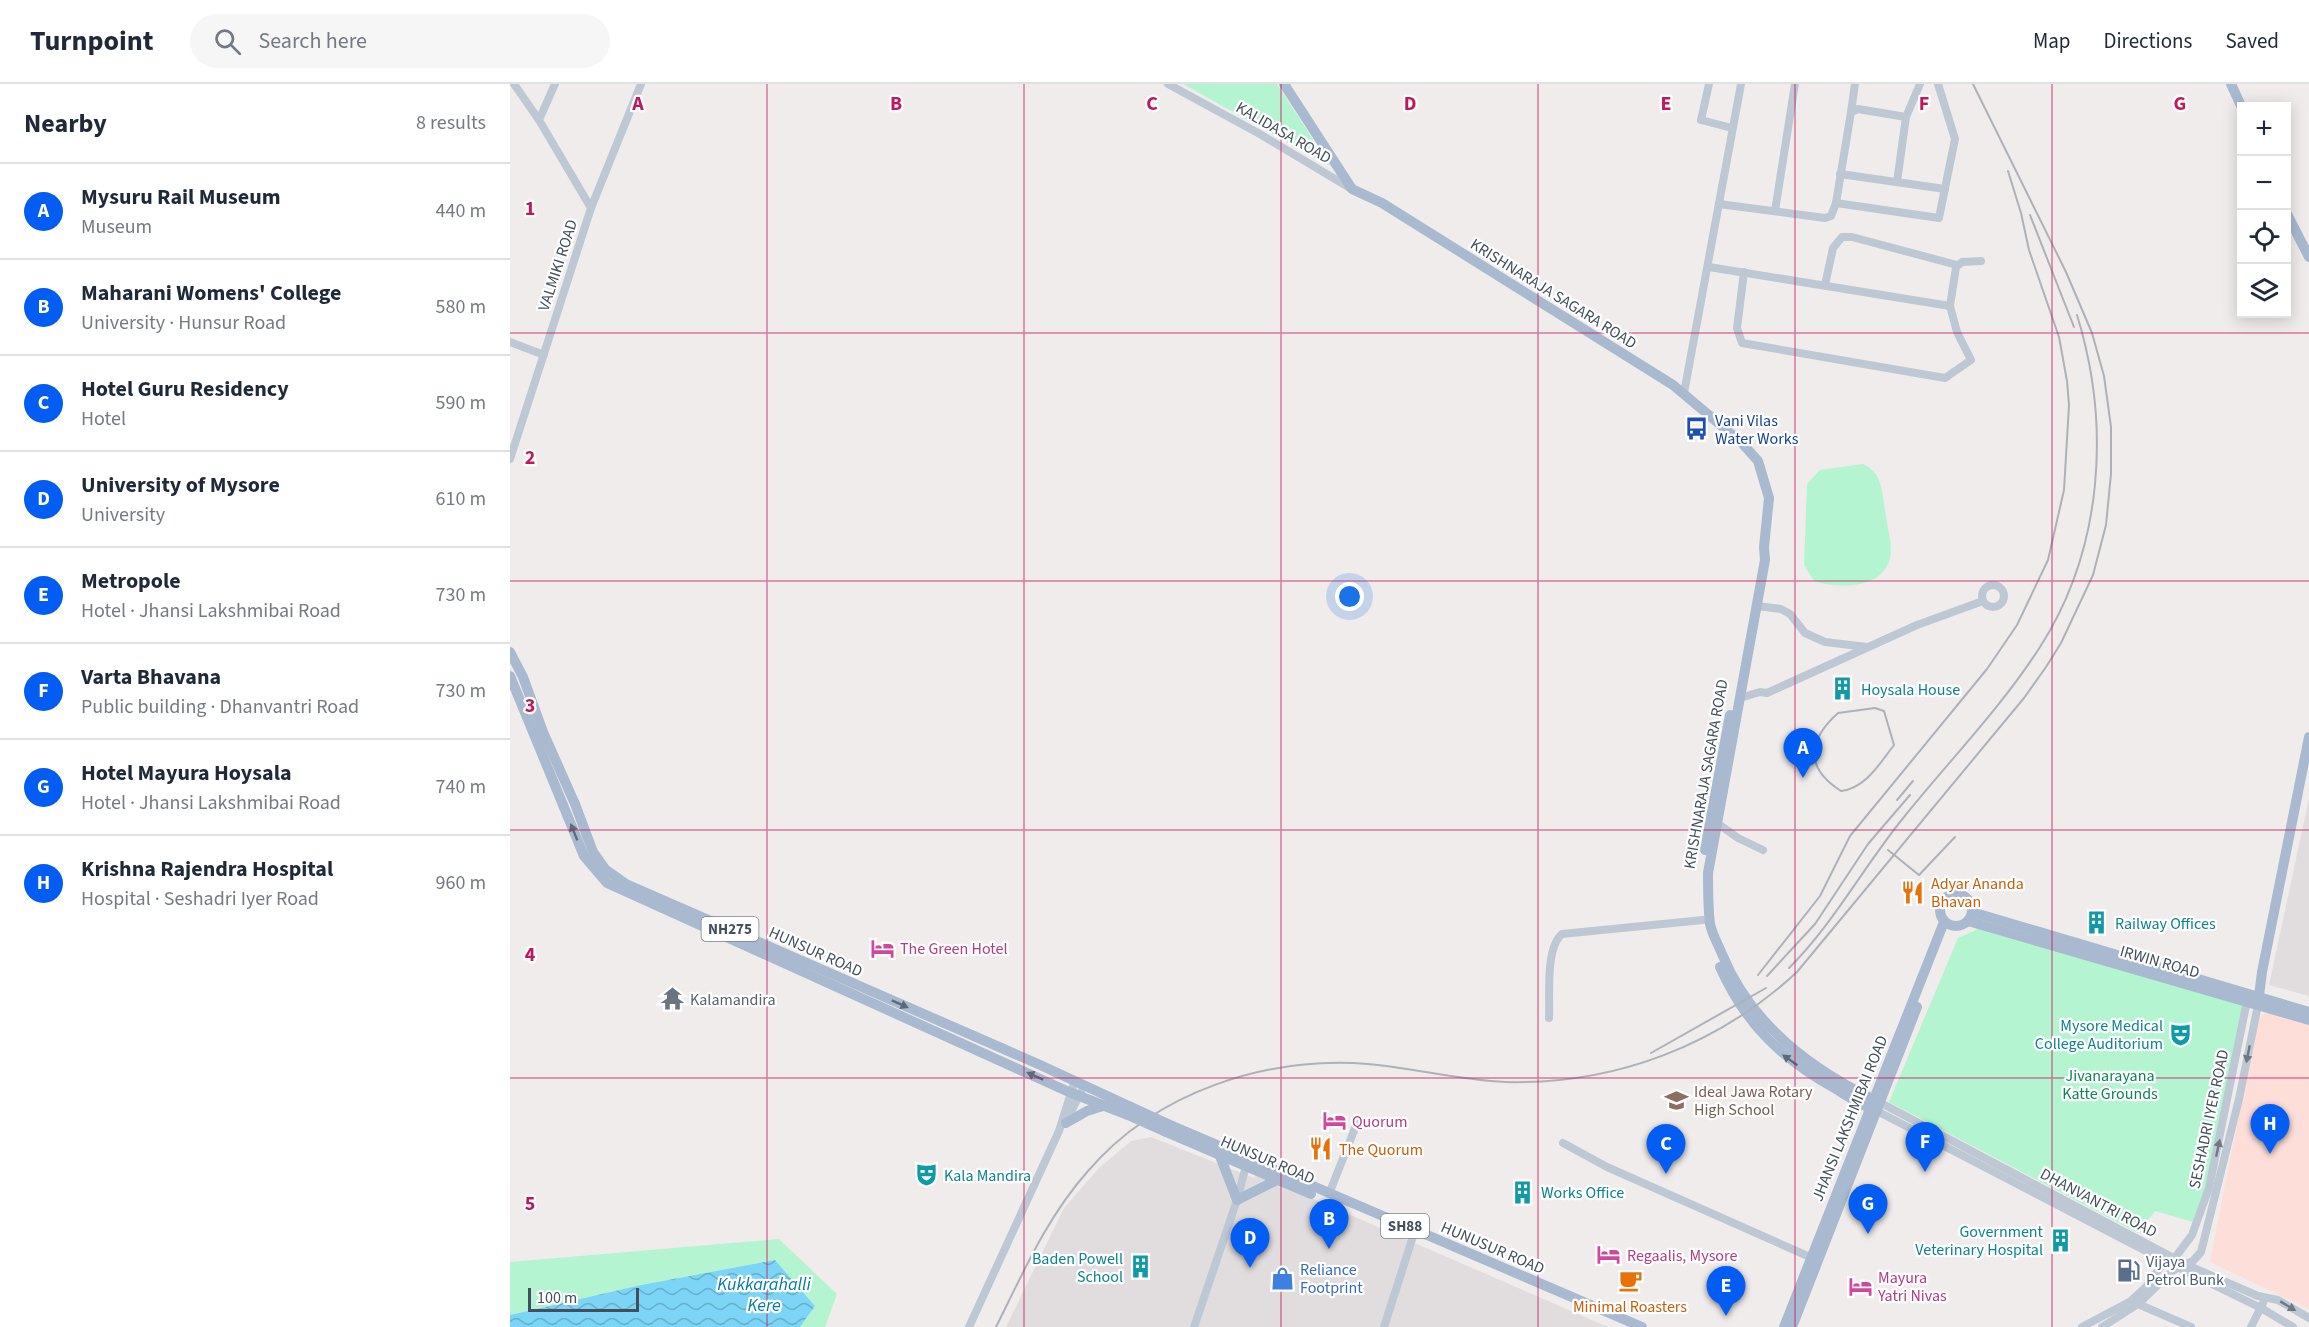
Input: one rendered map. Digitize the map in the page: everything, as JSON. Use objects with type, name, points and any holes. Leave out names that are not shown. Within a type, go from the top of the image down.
[{"type":"main road","points":[[1284,84],[1352,189]]},
{"type":"main road","points":[[2231,84],[2238,102]]},
{"type":"main road","name":"KRISHNARAJA SAGARA ROAD","points":[[1352,189],[1382,203],[1684,393],[1742,443],[1758,461],[1769,498],[1765,560],[1701,872],[1703,920],[1732,992],[1756,1026],[1780,1053],[1813,1076],[1874,1105]]},
{"type":"main road","points":[[2291,221],[2307,250]]},
{"type":"main road","name":"KRISHNARAJA SAGARA ROAD","points":[[1740,682],[1758,558],[1764,548]]},
{"type":"main road","name":"HUNSUR ROAD","points":[[510,652],[523,677],[543,732],[575,804],[593,852],[605,869],[626,884],[1080,1082],[1129,1111],[1220,1156],[1246,1163],[1277,1180],[1414,1233],[1624,1327]]},
{"type":"main road","points":[[510,676],[584,856],[607,883],[1074,1094],[1129,1111]]},
{"type":"main road","name":"KRISHNARAJA SAGARA ROAD","points":[[1737,698],[1708,873],[1710,925],[1728,967],[1765,1023],[1788,1046],[1874,1105]]},
{"type":"main road","name":"SESHADRI IYER ROAD","points":[[2253,999],[2262,972],[2309,737]]},
{"type":"main road","points":[[1951,895],[1965,897],[1971,904],[1970,917],[1959,926],[1946,923],[1940,906],[1951,895]]},
{"type":"main road","name":"IRWIN ROAD","points":[[1970,917],[2253,999],[2309,1012]]},
{"type":"main road","name":"JHANSI LAKSHMIBAI ROAD","points":[[1784,1327],[1810,1257],[1874,1105],[1946,923]]},
{"type":"main road","name":"IRWIN ROAD","points":[[2253,999],[2309,1020]]},
{"type":"main road","points":[[1062,1127],[1087,1111],[1106,1105]]},
{"type":"main road","name":"JHANSI LAKSHMIBAI ROAD","points":[[1792,1327],[1874,1105]]},
{"type":"main road","name":"HUNUSUR ROAD","points":[[1167,1128],[1246,1163],[1329,1194],[1414,1233],[1641,1327]]},
{"type":"main road","points":[[1220,1156],[1237,1200],[1277,1180]]},
{"type":"street","points":[[514,84],[539,120],[591,208]]},
{"type":"street","points":[[539,120],[555,84]]},
{"type":"street","name":"VALMIKI ROAD","points":[[510,459],[591,208],[640,84]]},
{"type":"street","name":"KALIDASA ROAD","points":[[1168,84],[1258,133],[1352,189]]},
{"type":"street","points":[[1709,84],[1701,120],[1732,128]]},
{"type":"street","points":[[1684,393],[1741,84]]},
{"type":"street","points":[[1775,211],[1796,84]]},
{"type":"street","points":[[1719,204],[1826,218],[1831,216],[1836,202],[1855,84]]},
{"type":"street","points":[[1897,182],[1906,117],[1920,84]]},
{"type":"street","points":[[1836,202],[1936,219],[1942,214],[1954,131],[1938,84]]},
{"type":"street","points":[[1851,112],[1858,109],[1906,117]]},
{"type":"street","points":[[1840,174],[1945,189]]},
{"type":"street","points":[[1825,285],[1833,248],[1842,237],[1852,237],[1958,265],[1981,261]]},
{"type":"street","points":[[1744,272],[1737,328],[1742,343],[1945,378],[1971,360],[1957,332],[1950,306],[1958,265]]},
{"type":"street","points":[[1709,267],[1950,306]]},
{"type":"street","points":[[510,342],[544,355]]},
{"type":"street","points":[[1740,682],[1767,693],[1917,625],[1983,601]]},
{"type":"street","points":[[1757,606],[1781,609],[1790,614],[1805,633],[1825,642],[1868,647]]},
{"type":"street","points":[[1737,698],[1760,692]]},
{"type":"street","points":[[1717,823],[1738,838],[1763,850]]},
{"type":"street","points":[[1549,1018],[1551,955],[1562,934],[1703,920]]},
{"type":"street","points":[[2102,1327],[2138,1304],[2201,1252],[2239,1099],[2253,999]]},
{"type":"street","name":"SESHADRI IYER ROAD","points":[[2082,1327],[2131,1301],[2192,1235],[2206,1198],[2253,999]]},
{"type":"street","points":[[969,1327],[1062,1127],[1080,1082]]},
{"type":"street","name":"DHANVANTRI ROAD","points":[[1874,1105],[2182,1266],[2293,1327]]},
{"type":"street","points":[[1329,1194],[1359,1118]]},
{"type":"street","points":[[1563,1143],[1606,1167],[1810,1257]]},
{"type":"street","points":[[1194,1326],[1237,1200],[1246,1163]]},
{"type":"street","points":[[1384,1327],[1414,1233]]},
{"type":"street","name":"DHANVANTRI ROAD","points":[[2182,1266],[2278,1300],[2309,1318]]},
{"type":"street","points":[[2251,1327],[2266,1297]]},
{"type":"street","points":[[2138,1304],[2189,1327]]},
{"type":"shaded area","points":[[2309,798],[2309,996],[2269,985]]},
{"type":"shaded area","points":[[2271,1009],[2309,1020],[2309,1309],[2210,1262],[2258,1019]]},
{"type":"shaded area","points":[[1151,1137],[1254,1178],[1256,1174],[1608,1327],[1006,1327],[1064,1208],[1099,1168],[1131,1141]]},
{"type":"green space","points":[[1183,84],[1277,84],[1330,166]]},
{"type":"green space","points":[[1863,464],[1875,473],[1881,486],[1891,545],[1889,562],[1883,572],[1863,583],[1837,585],[1814,581],[1804,565],[1807,484],[1820,470]]},
{"type":"green space","name":"Jivanarayana Katte Grounds","points":[[1985,926],[2248,1001],[2200,1224],[2155,1211],[2138,1233],[1889,1102],[1958,938]]},
{"type":"green space","points":[[779,1239],[837,1294],[825,1327],[800,1327],[815,1306],[775,1260],[641,1285],[510,1315],[510,1262]]},
{"type":"water","name":"Kukkarahalli Kere","points":[[775,1260],[815,1306],[800,1327],[510,1327],[510,1315],[641,1285]]},
{"type":"railway","points":[[996,1327],[1048,1226],[1088,1171],[1115,1143],[1146,1120],[1179,1100],[1215,1085],[1290,1066],[1329,1063],[1368,1064],[1505,1082],[1546,1081],[1624,1068],[1662,1056],[1733,1021],[1797,972],[2024,698],[2061,643],[2093,575],[2106,525],[2111,474],[2111,427],[2104,376],[2092,333],[2066,272],[1973,84]]},
{"type":"railway","points":[[1758,975],[1820,896],[1850,836],[1987,669],[2017,625],[2048,560],[2064,490],[2069,405],[2067,381],[2059,337],[2029,250],[2008,171]]},
{"type":"railway","points":[[2030,215],[2074,327]]},
{"type":"railway","points":[[1789,968],[1835,913],[1904,817],[2025,670],[2061,609],[2077,569],[2088,528],[2095,485],[2097,443],[2094,400],[2088,357],[2077,315]]},
{"type":"railway","points":[[1875,708],[1884,711],[1894,745],[1865,780],[1850,789],[1841,791],[1829,782],[1816,764],[1814,754],[1820,734],[1838,713],[1875,708]]},
{"type":"railway","points":[[1897,800],[1913,781]]},
{"type":"railway","points":[[1767,976],[1815,924],[1868,844],[1910,795]]},
{"type":"railway","points":[[1888,850],[1919,875],[1955,837]]},
{"type":"railway","points":[[1651,1053],[1766,988]]},
{"type":"place","name":"Vani Vilas Water Works","points":[[1697,429]]},
{"type":"place","name":"Hoysala House","points":[[1843,689]]},
{"type":"place","name":"Mysuru Rail Museum","points":[[1803,778]]},
{"type":"place","name":"Adyar Ananda Bhavan","points":[[1913,892]]},
{"type":"place","name":"Railway Offices","points":[[2097,923]]},
{"type":"place","name":"The Green Hotel","points":[[882,948]]},
{"type":"place","name":"Kalamandira","points":[[672,999]]},
{"type":"place","name":"Mysore Medical College Auditorium","points":[[2181,1034]]},
{"type":"place","name":"Ideal Jawa Rotary High School","points":[[1676,1100]]},
{"type":"place","name":"Quorum","points":[[1334,1121]]},
{"type":"place","name":"The Quorum","points":[[1321,1149]]},
{"type":"place","name":"Krishna Rajendra Hospital","points":[[2270,1154]]},
{"type":"place","name":"Varta Bhavana","points":[[1925,1172]]},
{"type":"place","name":"Hotel Guru Residency","points":[[1666,1174]]},
{"type":"place","name":"Kala Mandira","points":[[926,1175]]},
{"type":"place","name":"Works Office","points":[[1523,1192]]},
{"type":"place","name":"Hotel Mayura Hoysala","points":[[1868,1234]]},
{"type":"place","name":"Government Veterinary Hospital","points":[[2061,1240]]},
{"type":"place","name":"Maharani Womens' College","points":[[1329,1249]]},
{"type":"place","name":"Regaalis, Mysore","points":[[1609,1255]]},
{"type":"place","name":"Baden Powell School","points":[[1141,1267]]},
{"type":"place","name":"University of Mysore","points":[[1250,1268]]},
{"type":"place","name":"Vijaya Petrol Bunk","points":[[2128,1270]]},
{"type":"place","name":"Reliance Footprint","points":[[1282,1278]]},
{"type":"place","name":"Minimal Roasters","points":[[1630,1281]]},
{"type":"place","name":"Mayura Yatri Nivas","points":[[1860,1286]]},
{"type":"place","name":"Metropole","points":[[1726,1316]]}]
